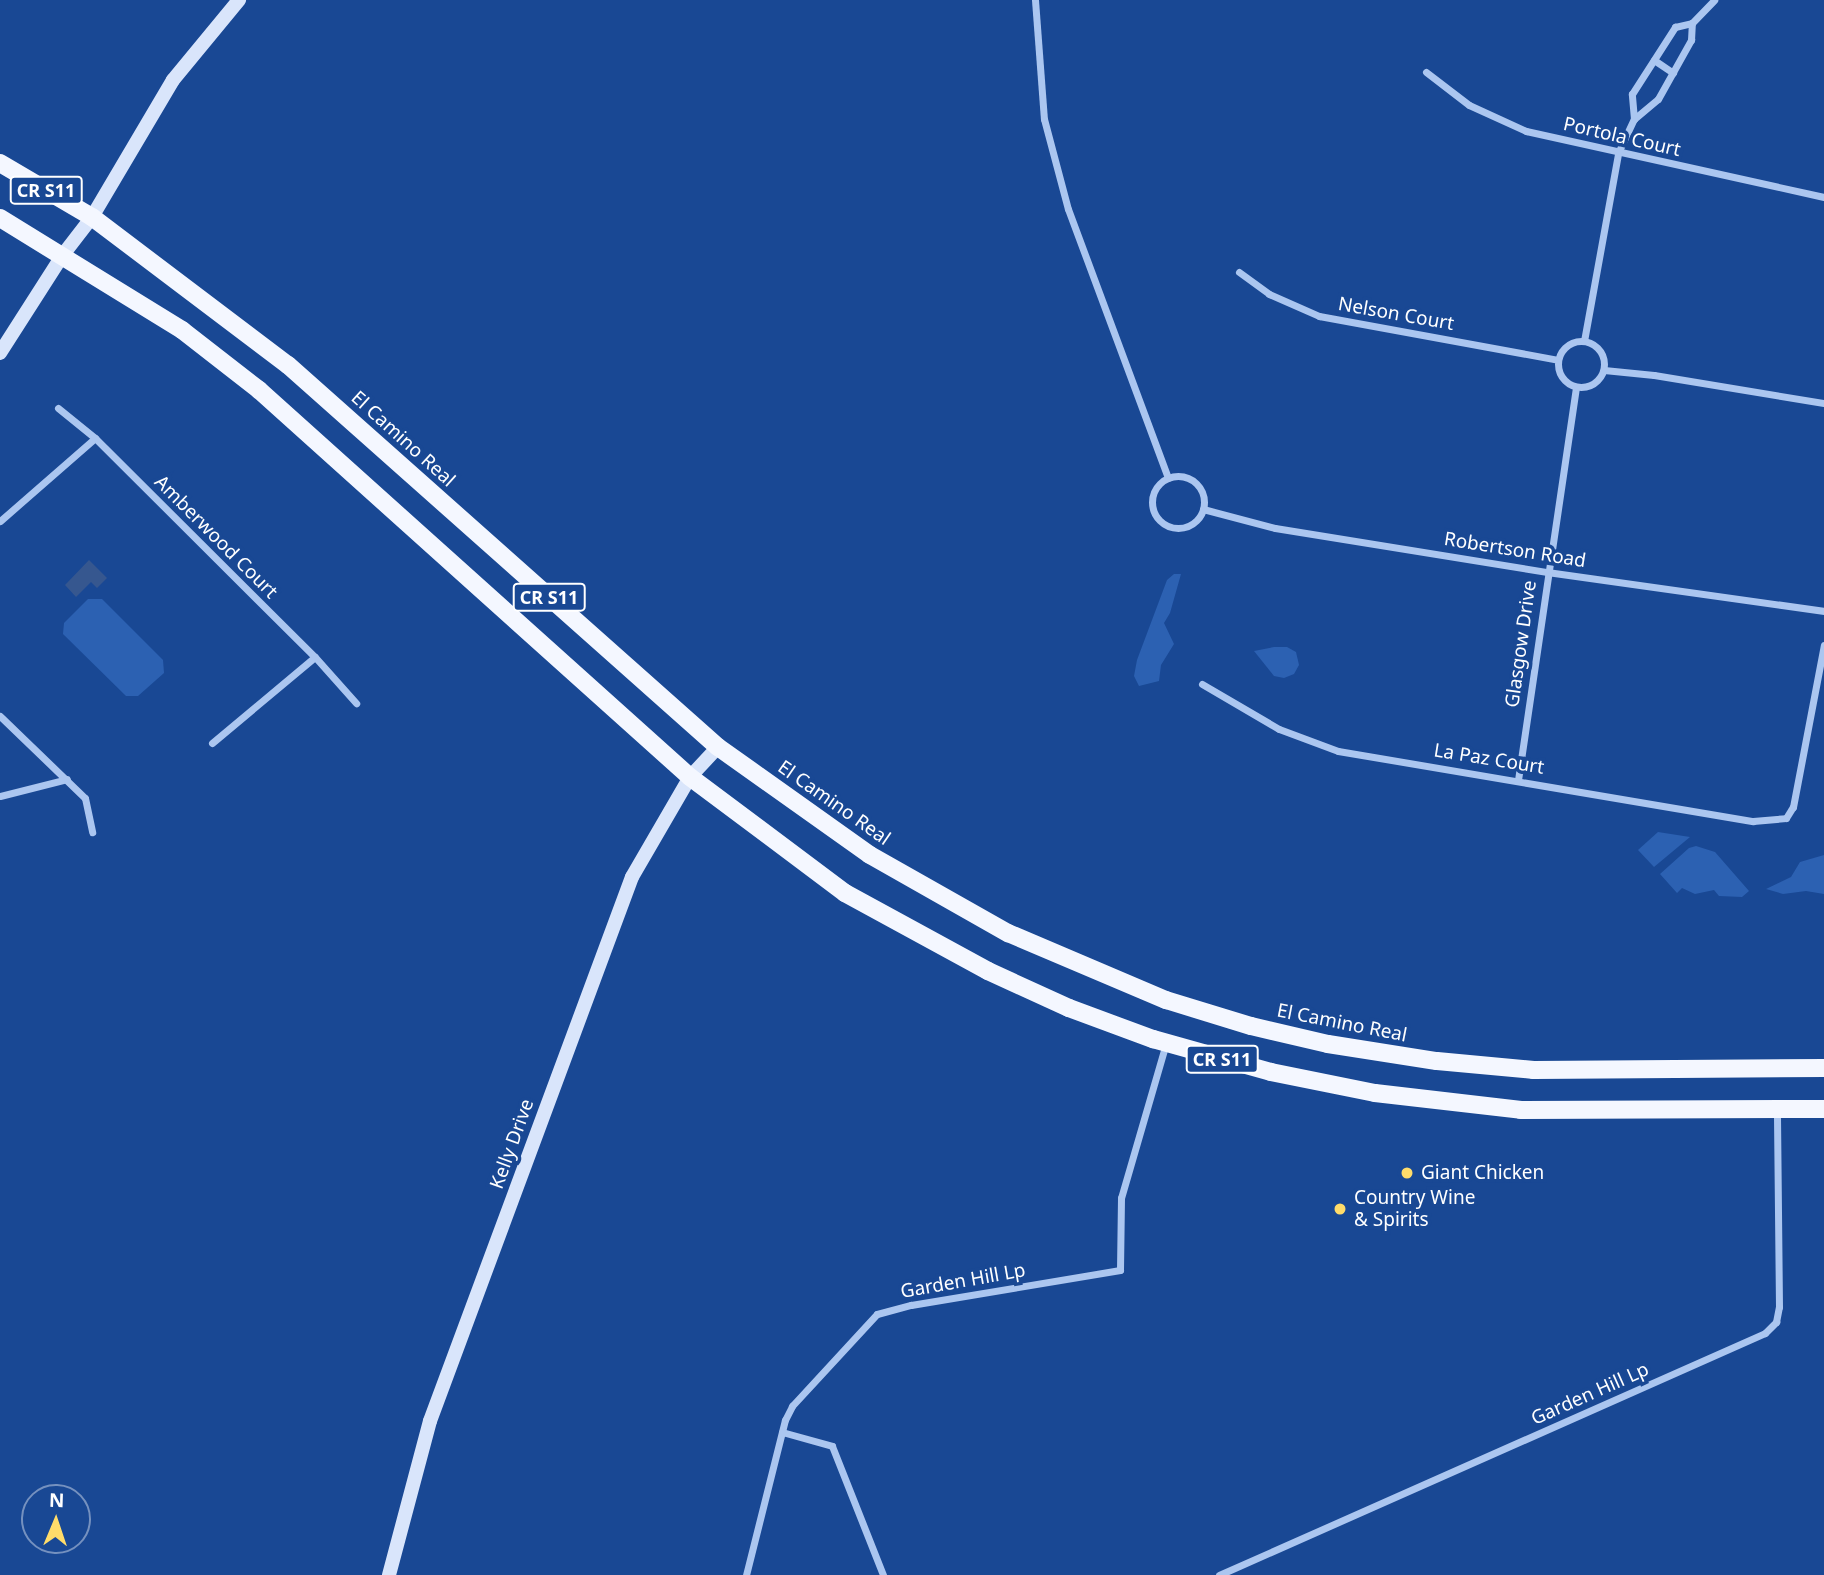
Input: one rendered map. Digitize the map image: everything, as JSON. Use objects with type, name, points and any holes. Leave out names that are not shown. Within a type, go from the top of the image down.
[{"type":"main road","name":"El Camino Real","points":[[0,163],[92,217],[288,365],[718,747],[870,855],[1008,933],[1166,1000],[1251,1026],[1328,1044],[1437,1061],[1534,1070],[1824,1068]]},
{"type":"main road","name":"CR S11","points":[[0,218],[182,330],[259,390],[690,777],[845,893],[988,971],[1069,1008],[1167,1043],[1319,1083],[1430,1101],[1521,1110],[1824,1109]]},
{"type":"street","points":[[0,354],[62,257],[92,217],[173,79],[239,0]]},
{"type":"street","points":[[1035,0],[1044,119],[1068,209],[1168,478]]},
{"type":"street","points":[[1634,119],[1632,94],[1675,27],[1692,23],[1714,0]]},
{"type":"street","points":[[1584,341],[1618,153],[1634,119],[1658,99],[1673,73],[1690,40],[1692,23]]},
{"type":"street","points":[[1654,60],[1673,73]]},
{"type":"street","name":"Portola Court","points":[[1426,72],[1469,104],[1526,131],[1824,197]]},
{"type":"street","name":"Nelson Court","points":[[1239,272],[1269,294],[1319,316],[1558,360]]},
{"type":"street","points":[[1584,341],[1592,343],[1603,354],[1604,370],[1596,383],[1576,387],[1562,377],[1558,360],[1569,344],[1584,341]]},
{"type":"street","points":[[1604,370],[1654,375],[1824,403]]},
{"type":"street","name":"Glasgow Drive","points":[[1518,780],[1576,387]]},
{"type":"street","name":"Amberwood Court","points":[[58,408],[95,439],[315,657],[356,703]]},
{"type":"street","points":[[0,521],[95,439]]},
{"type":"street","points":[[1177,476],[1194,481],[1203,495],[1203,509],[1198,520],[1183,528],[1174,528],[1159,520],[1152,505],[1156,489],[1168,478],[1177,476]]},
{"type":"street","name":"Robertson Road","points":[[1203,509],[1275,528],[1547,572],[1824,611]]},
{"type":"street","name":"La Paz Court","points":[[1202,684],[1279,729],[1338,751],[1753,821],[1786,818],[1798,790],[1824,645]]},
{"type":"street","points":[[212,743],[315,657]]},
{"type":"street","points":[[0,716],[85,798],[92,832]]},
{"type":"street","name":"Kelly Drive","points":[[388,1575],[430,1421],[632,877],[690,777],[718,747]]},
{"type":"street","points":[[0,796],[67,779]]},
{"type":"street","name":"Garden Hill Lp","points":[[746,1575],[782,1432],[792,1406],[877,1314],[911,1305],[1121,1270],[1121,1198],[1167,1043]]},
{"type":"street","name":"Garden Hill Lp","points":[[1219,1575],[1765,1333],[1776,1322],[1779,1307],[1777,1110]]},
{"type":"street","points":[[782,1432],[832,1446],[883,1575]]},
{"type":"shaded area","points":[[89,560],[107,578],[97,588],[91,582],[76,597],[65,585]]},
{"type":"shaded area","points":[[1174,574],[1181,574],[1170,613],[1164,623],[1174,644],[1161,665],[1159,681],[1139,686],[1134,676],[1137,660],[1167,580]]},
{"type":"shaded area","points":[[88,599],[102,599],[163,660],[164,673],[138,696],[126,696],[63,634],[64,623]]},
{"type":"shaded area","points":[[1287,647],[1296,652],[1299,665],[1294,674],[1284,678],[1274,676],[1254,651]]},
{"type":"shaded area","points":[[1658,832],[1690,837],[1654,867],[1638,850]]},
{"type":"shaded area","points":[[1696,846],[1715,852],[1749,891],[1742,897],[1719,896],[1714,890],[1695,894],[1682,888],[1677,893],[1660,874],[1689,848]]},
{"type":"shaded area","points":[[1824,855],[1824,894],[1806,891],[1783,894],[1766,889],[1791,877],[1800,862]]},
{"type":"place","name":"Giant Chicken","points":[[1407,1173]]},
{"type":"place","name":"Country Wine & Spirits","points":[[1340,1209]]}]
